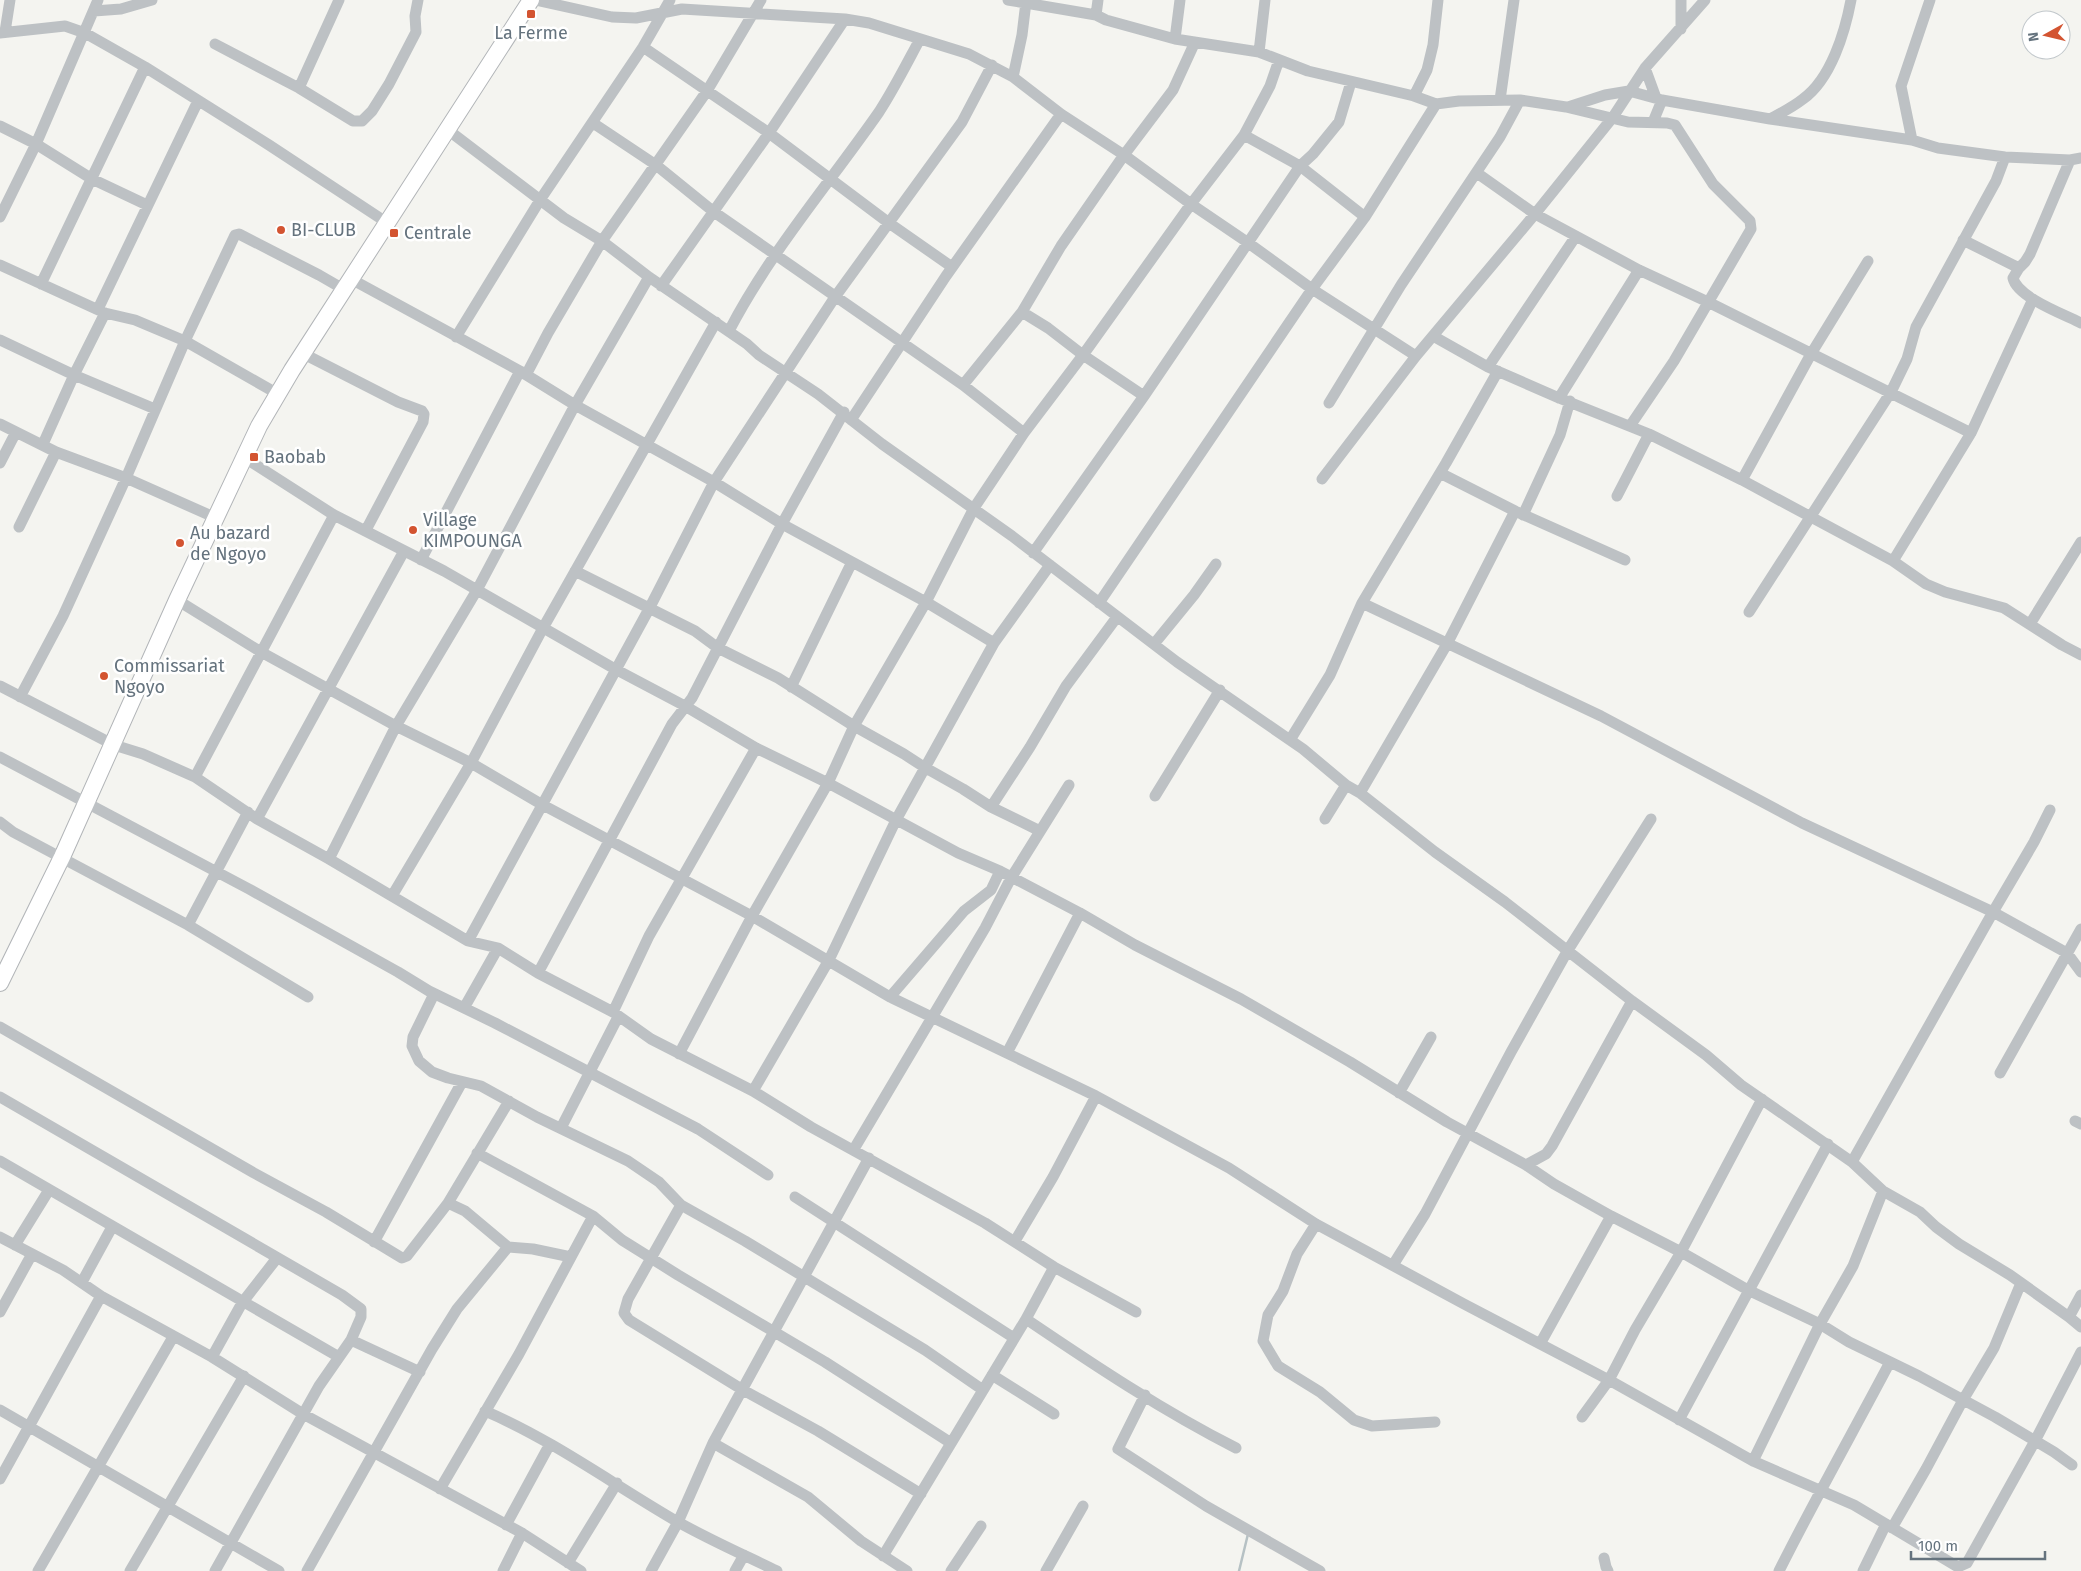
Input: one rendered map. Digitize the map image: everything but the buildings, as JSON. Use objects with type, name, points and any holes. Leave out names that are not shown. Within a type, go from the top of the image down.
[{"type":"highway","points":[[0,983],[62,857],[114,745],[177,600],[259,426],[302,354],[348,285],[386,222],[448,130],[531,0]]},
{"type":"street","points":[[10,0],[2,32],[65,26],[85,33],[145,67],[269,144],[386,222]]},
{"type":"street","points":[[0,217],[4,195],[36,144],[96,5],[120,9],[152,0]]},
{"type":"street","points":[[299,88],[339,0]]},
{"type":"street","points":[[215,44],[299,88],[353,121],[362,120],[390,84],[416,32],[415,16],[418,0]]},
{"type":"street","points":[[535,0],[612,17],[636,18],[682,8],[845,19],[870,23],[969,54],[1013,77],[1061,114],[1124,155],[1312,289],[1374,327],[1416,356]]},
{"type":"street","points":[[456,337],[540,200],[643,48],[670,0]]},
{"type":"street","points":[[421,560],[523,373],[602,241],[707,91],[755,12],[760,0]]},
{"type":"street","points":[[1008,0],[1096,15],[1106,20],[1175,39],[1259,52],[1308,72],[1414,96],[1436,104],[1459,100],[1520,100],[1566,107],[1628,122],[1653,122],[1675,125],[1706,175],[1744,214],[1751,224],[1751,228],[1674,361],[1630,426]]},
{"type":"street","points":[[1096,15],[1098,0]]},
{"type":"street","points":[[1175,39],[1180,0]]},
{"type":"street","points":[[1259,52],[1265,0]]},
{"type":"street","points":[[1414,96],[1428,70],[1438,0]]},
{"type":"street","points":[[1500,100],[1514,0]]},
{"type":"street","points":[[1681,0],[1681,29]]},
{"type":"street","points":[[1322,479],[1416,356],[1535,214],[1613,117],[1645,68],[1706,0]]},
{"type":"street","points":[[1770,119],[1805,98],[1827,73],[1851,0]]},
{"type":"street","points":[[1912,140],[1901,86],[1930,0]]},
{"type":"street","points":[[1013,77],[1023,29],[1019,1]]},
{"type":"street","points":[[661,286],[769,133],[845,19]]},
{"type":"street","points":[[729,331],[776,254],[829,178],[880,110],[920,39]]},
{"type":"street","points":[[964,385],[1022,312],[1060,246],[1124,155],[1173,90],[1195,42]]},
{"type":"street","points":[[643,48],[769,133],[889,223],[952,267]]},
{"type":"street","points":[[679,1054],[752,916],[828,783],[854,726],[926,602],[974,508],[1024,433],[1084,355],[1191,204],[1244,135],[1270,86],[1279,60]]},
{"type":"street","points":[[468,941],[614,668],[648,609],[714,482],[835,297],[962,122],[992,65]]},
{"type":"street","points":[[40,284],[145,67]]},
{"type":"street","points":[[1645,68],[1659,99],[1653,122]]},
{"type":"street","points":[[1033,553],[1144,396],[1300,166],[1313,154],[1339,122],[1351,82]]},
{"type":"street","points":[[1566,107],[1605,95],[1629,91],[1659,99],[1770,119],[1912,140],[1938,148],[2005,157],[2076,159],[2030,254],[2013,278],[2014,283],[2022,292],[2081,323]]},
{"type":"street","points":[[1329,403],[1374,327],[1500,137],[1520,100]]},
{"type":"street","points":[[43,444],[147,205],[198,101]]},
{"type":"street","points":[[1099,603],[1312,289],[1365,217],[1436,104]]},
{"type":"street","points":[[538,973],[672,724],[692,698],[782,524],[847,416],[903,343],[952,267],[1061,114]]},
{"type":"street","points":[[593,123],[656,166],[714,212],[903,343],[930,364],[964,385],[1024,433]]},
{"type":"street","points":[[0,126],[36,144],[92,179],[147,205]]},
{"type":"street","points":[[448,130],[540,200],[602,241],[661,286],[729,331],[784,373],[974,508],[1177,662],[1290,740],[1346,785],[1360,793],[1435,852],[1568,950],[1762,1099],[1852,1162],[1883,1191],[1920,1212],[1959,1244],[2021,1283],[2081,1327]]},
{"type":"street","points":[[1244,135],[1300,166],[1365,217]]},
{"type":"street","points":[[1749,612],[1890,392],[1907,358],[1916,327],[1996,181],[2005,157]]},
{"type":"street","points":[[1477,173],[1535,214],[1639,270],[1708,302],[1971,433]]},
{"type":"street","points":[[20,697],[63,616],[126,478],[154,409],[236,234],[257,242],[456,337],[523,373],[646,445],[714,482],[782,524],[926,602],[994,643]]},
{"type":"street","points":[[1290,740],[1334,668],[1362,603],[1440,473],[1493,369],[1576,236]]},
{"type":"street","points":[[1964,240],[2019,268]]},
{"type":"street","points":[[1742,480],[1811,354],[1868,261]]},
{"type":"street","points":[[0,265],[101,311],[136,320],[185,341],[278,394]]},
{"type":"street","points":[[1360,793],[1447,644],[1519,513],[1560,435],[1564,400],[1639,270]]},
{"type":"street","points":[[329,859],[396,726],[477,590],[575,404],[649,277]]},
{"type":"street","points":[[1892,561],[1971,433],[2033,299]]},
{"type":"street","points":[[1022,312],[1048,328],[1144,396]]},
{"type":"street","points":[[392,896],[471,763],[543,628],[716,322]]},
{"type":"street","points":[[1433,336],[1493,369],[1649,434],[1742,480],[1892,561],[1926,584],[1945,592],[2004,608],[2081,655]]},
{"type":"street","points":[[0,340],[74,375],[154,409]]},
{"type":"street","points":[[302,354],[398,402],[422,411],[424,414],[424,422],[366,530]]},
{"type":"street","points":[[0,424],[56,452],[126,478],[216,518]]},
{"type":"street","points":[[0,463],[16,432]]},
{"type":"street","points":[[1617,496],[1649,434]]},
{"type":"street","points":[[19,527],[56,452]]},
{"type":"street","points":[[245,458],[334,515],[366,530],[477,590],[685,706],[756,748],[828,783],[958,853],[1080,913],[1128,941],[1284,1022],[1399,1093],[1526,1165],[1554,1184],[1748,1290],[1820,1324],[1849,1342],[1963,1400],[2035,1441],[2072,1465]]},
{"type":"street","points":[[1440,473],[1519,513],[1626,560]]},
{"type":"street","points":[[195,777],[334,515]]},
{"type":"street","points":[[2030,624],[2081,542]]},
{"type":"street","points":[[188,925],[215,871],[252,816],[330,689],[404,551]]},
{"type":"street","points":[[791,687],[852,562]]},
{"type":"street","points":[[1154,644],[1194,595],[1216,564]]},
{"type":"street","points":[[754,1092],[828,960],[896,820],[994,643],[1050,565]]},
{"type":"street","points":[[575,571],[695,631],[718,648],[778,678],[924,768],[1040,831]]},
{"type":"street","points":[[177,600],[261,652],[396,726],[471,763],[610,842],[752,916],[890,997],[1096,1096],[1229,1168],[1316,1224],[1609,1380],[1679,1420],[1712,1436],[1753,1461],[1854,1505],[1958,1567],[1967,1563],[2035,1441],[2081,1352]]},
{"type":"street","points":[[1362,603],[1601,716],[1802,823],[1993,912],[2067,953],[2081,972]]},
{"type":"street","points":[[991,806],[1030,747],[1066,686],[1117,617]]},
{"type":"street","points":[[0,686],[114,745],[143,754],[195,777],[252,816],[468,941],[498,948],[538,973],[616,1014],[652,1039],[754,1092],[811,1127],[854,1149],[1015,1241],[1054,1267],[1136,1312]]},
{"type":"street","points":[[1155,796],[1220,690]]},
{"type":"street","points":[[562,1128],[590,1073],[649,936],[680,878],[756,748]]},
{"type":"street","points":[[0,758],[87,802],[215,871],[398,972],[434,994],[698,1129],[768,1175]]},
{"type":"street","points":[[854,1149],[933,1017],[954,978],[986,928],[1011,878],[1069,785]]},
{"type":"street","points":[[1325,819],[1346,785]]},
{"type":"street","points":[[1852,1162],[2034,842],[2050,810]]},
{"type":"street","points":[[1393,1265],[1426,1214],[1568,950],[1651,819]]},
{"type":"street","points":[[0,822],[13,832],[188,925],[308,997]]},
{"type":"street","points":[[890,997],[964,911],[991,890],[1000,872]]},
{"type":"street","points":[[1006,1053],[1080,913]]},
{"type":"street","points":[[2000,1072],[2081,929]]},
{"type":"street","points":[[464,1008],[498,948]]},
{"type":"street","points":[[434,994],[413,1038],[412,1046],[414,1053],[425,1067],[432,1072],[480,1086],[537,1117],[628,1161],[660,1182],[681,1205],[804,1276],[925,1350],[983,1390]]},
{"type":"street","points":[[1526,1165],[1546,1154],[1552,1146],[1632,1001]]},
{"type":"street","points":[[0,1027],[254,1174],[326,1212],[399,1257],[405,1258],[448,1202],[508,1101]]},
{"type":"street","points":[[1399,1093],[1431,1037]]},
{"type":"street","points":[[374,1242],[462,1082]]},
{"type":"street","points":[[1015,1241],[1053,1177],[1096,1096]]},
{"type":"street","points":[[0,1097],[277,1258],[358,1306],[362,1311],[351,1340],[319,1386],[229,1543],[215,1571]]},
{"type":"street","points":[[1582,1417],[1609,1380],[1635,1330],[1681,1252],[1762,1099]]},
{"type":"street","points":[[1679,1420],[1695,1387],[1712,1362],[1748,1290],[1781,1234],[1828,1144]]},
{"type":"street","points":[[477,1152],[593,1216],[622,1240],[825,1362],[952,1443]]},
{"type":"street","points":[[651,1571],[678,1522],[713,1442],[834,1224],[868,1158]]},
{"type":"street","points":[[0,1161],[242,1303],[339,1357]]},
{"type":"street","points":[[15,1245],[49,1190]]},
{"type":"street","points":[[1753,1461],[1820,1324],[1853,1266],[1883,1191]]},
{"type":"street","points":[[795,1197],[834,1224],[1014,1338]]},
{"type":"street","points":[[448,1202],[465,1211],[508,1247],[533,1249],[570,1257]]},
{"type":"street","points":[[681,1205],[628,1299],[624,1313],[629,1320],[743,1390],[818,1431],[921,1494]]},
{"type":"street","points":[[440,1489],[519,1354],[593,1216]]},
{"type":"street","points":[[1540,1344],[1611,1216]]},
{"type":"street","points":[[1316,1224],[1297,1254],[1284,1291],[1268,1315],[1263,1341],[1278,1366],[1320,1392],[1354,1420],[1372,1426],[1435,1422]]},
{"type":"street","points":[[82,1282],[112,1227]]},
{"type":"street","points":[[0,1237],[63,1270],[101,1296],[212,1357],[303,1414],[522,1533],[581,1571]]},
{"type":"street","points":[[307,1571],[372,1452],[457,1308],[508,1247]]},
{"type":"street","points":[[0,1312],[32,1254]]},
{"type":"street","points":[[212,1357],[242,1303],[277,1258]]},
{"type":"street","points":[[883,1556],[1026,1319],[1054,1267]]},
{"type":"street","points":[[1863,1571],[1889,1526],[1926,1469],[1963,1400],[1994,1348],[2021,1283]]},
{"type":"street","points":[[2069,1317],[2081,1295]]},
{"type":"street","points":[[0,1479],[101,1296]]},
{"type":"street","points":[[1026,1319],[1093,1364],[1195,1426],[1236,1448]]},
{"type":"street","points":[[38,1571],[173,1337]]},
{"type":"street","points":[[351,1340],[420,1372]]},
{"type":"street","points":[[1779,1571],[1820,1490],[1890,1362]]},
{"type":"street","points":[[992,1375],[1054,1414]]},
{"type":"street","points":[[130,1571],[244,1376]]},
{"type":"street","points":[[1145,1395],[1118,1449],[1206,1506],[1320,1571]]},
{"type":"street","points":[[0,1410],[279,1571]]},
{"type":"street","points":[[485,1410],[508,1420],[550,1444],[617,1483],[678,1522],[777,1571]]},
{"type":"street","points":[[713,1442],[808,1497],[861,1542],[907,1571]]},
{"type":"street","points":[[506,1525],[550,1444]]},
{"type":"street","points":[[568,1563],[617,1483]]},
{"type":"street","points":[[1046,1571],[1083,1506]]},
{"type":"street","points":[[951,1571],[981,1526]]},
{"type":"street","points":[[504,1571],[522,1533]]},
{"type":"street","points":[[735,1571],[744,1554]]},
{"type":"street","points":[[1604,1558],[1608,1571]]},
{"type":"waterway","points":[[1239,1571],[1248,1534]]},
{"type":"place","name":"La Ferme","points":[[531,14]]},
{"type":"place","name":"BI-CLUB","points":[[281,230]]},
{"type":"place","name":"Centrale","points":[[394,233]]},
{"type":"place","name":"Baobab","points":[[254,457]]},
{"type":"place","name":"Village KIMPOUNGA","points":[[413,530]]},
{"type":"place","name":"Au bazard de Ngoyo","points":[[180,543]]},
{"type":"place","name":"Commissariat Ngoyo","points":[[104,676]]}]
